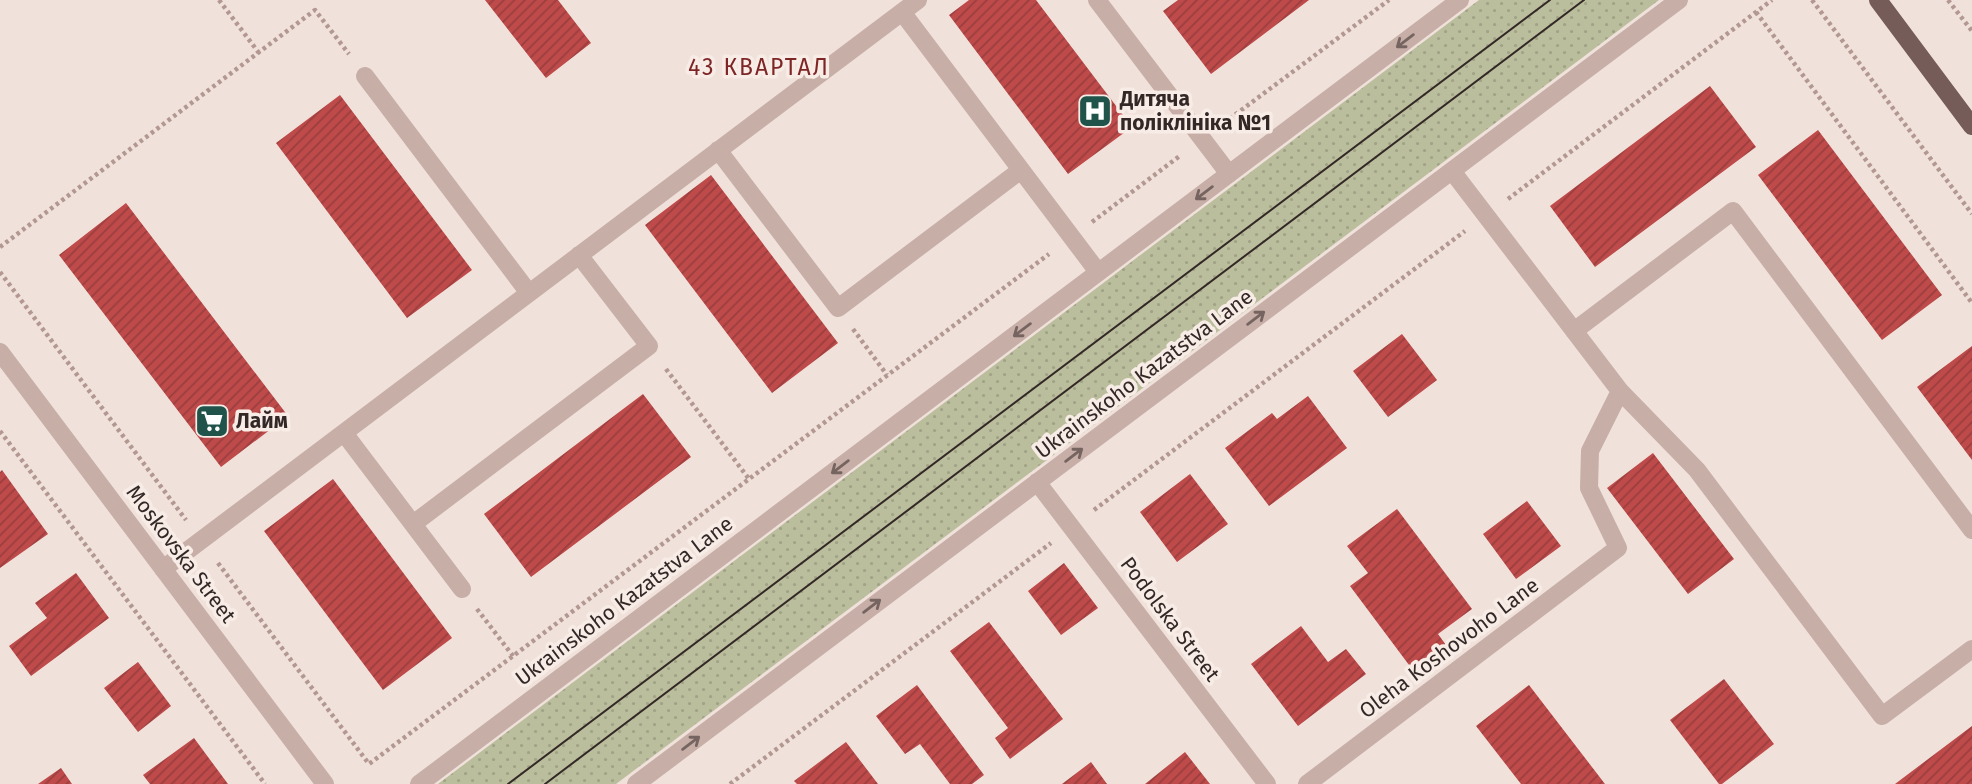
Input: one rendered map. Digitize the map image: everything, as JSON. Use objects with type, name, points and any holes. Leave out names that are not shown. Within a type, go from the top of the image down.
[{"type":"main road","points":[[1878,0],[1972,126]]},
{"type":"street","points":[[163,569],[918,0]]},
{"type":"street","name":"Ukrainskoho Kazatstva Lane","points":[[419,784],[1460,0]]},
{"type":"street","name":"Ukrainskoho Kazatstva Lane","points":[[636,784],[1679,0]]},
{"type":"street","points":[[1104,2],[1228,174]]},
{"type":"street","points":[[902,12],[1098,272]]},
{"type":"street","points":[[365,76],[529,293]]},
{"type":"street","points":[[718,150],[838,309],[1021,170]]},
{"type":"street","points":[[1452,171],[1620,391],[1697,470],[1882,716],[1972,649]]},
{"type":"street","points":[[1574,331],[1733,211],[1972,530]]},
{"type":"street","points":[[413,524],[649,346],[579,255]]},
{"type":"street","name":"Moskovska Street","points":[[0,352],[325,784]]},
{"type":"street","name":"Oleha Koshovoho Lane","points":[[1307,784],[1618,548],[1588,488],[1590,451],[1620,391]]},
{"type":"street","points":[[344,432],[462,589]]},
{"type":"street","name":"Podolska Street","points":[[1037,482],[1267,784]]},
{"type":"path","points":[[219,0],[259,52]]},
{"type":"path","points":[[369,764],[1389,0]]},
{"type":"path","points":[[730,784],[1772,0]]},
{"type":"path","points":[[1812,0],[1972,214]]},
{"type":"path","points":[[1948,0],[1972,31]]},
{"type":"path","points":[[0,247],[315,10],[365,76]]},
{"type":"path","points":[[1756,12],[1972,303]]},
{"type":"path","points":[[838,309],[887,375]]},
{"type":"path","points":[[649,346],[749,479]]},
{"type":"path","points":[[0,431],[265,784]]},
{"type":"path","points":[[462,589],[513,656]]},
{"type":"green space","points":[[1479,0],[1659,0],[616,784],[438,784]]},
{"type":"building","points":[[485,0],[558,0],[591,43],[546,78]]},
{"type":"building","points":[[969,0],[1036,0],[1132,127],[1068,174],[949,15]]},
{"type":"building","points":[[1178,0],[1309,0],[1211,74],[1163,11]]},
{"type":"building","points":[[1710,86],[1756,147],[1595,267],[1550,206]]},
{"type":"building","points":[[340,95],[472,270],[407,318],[276,143]]},
{"type":"building","points":[[1818,130],[1942,295],[1882,340],[1758,175]]},
{"type":"building","points":[[711,175],[838,343],[772,393],[645,225]]},
{"type":"building","points":[[126,203],[288,416],[221,467],[59,255]]},
{"type":"building","points":[[1402,334],[1437,380],[1388,417],[1353,371]]},
{"type":"building","points":[[1972,346],[1972,460],[1917,387]]},
{"type":"building","points":[[643,394],[691,457],[531,577],[484,514]]},
{"type":"building","points":[[1308,396],[1347,448],[1269,506],[1225,448],[1272,413],[1277,419]]},
{"type":"building","points":[[1653,453],[1734,559],[1688,594],[1607,488]]},
{"type":"building","points":[[2,470],[48,534],[0,568],[0,472]]},
{"type":"building","points":[[1190,474],[1228,524],[1177,562],[1140,512]]},
{"type":"building","points":[[333,479],[452,638],[383,690],[264,531]]},
{"type":"building","points":[[1527,501],[1561,546],[1516,579],[1483,534]]},
{"type":"building","points":[[1397,509],[1472,609],[1438,634],[1446,645],[1412,669],[1350,586],[1368,573],[1347,546]]},
{"type":"building","points":[[1064,563],[1098,608],[1061,635],[1028,591]]},
{"type":"building","points":[[76,573],[109,618],[31,676],[9,646],[47,618],[35,603]]},
{"type":"building","points":[[989,622],[1063,719],[1010,759],[995,738],[1008,728],[950,651]]},
{"type":"building","points":[[1301,626],[1328,662],[1346,649],[1366,674],[1298,726],[1251,664]]},
{"type":"building","points":[[138,662],[171,706],[138,732],[104,688]]},
{"type":"building","points":[[1724,679],[1774,744],[1719,784],[1670,720]]},
{"type":"building","points":[[917,685],[984,775],[972,784],[950,784],[920,744],[905,754],[876,716]]},
{"type":"building","points":[[1529,685],[1605,784],[1521,784],[1476,726]]},
{"type":"building","points":[[1972,726],[1972,784],[1895,784]]},
{"type":"building","points":[[194,738],[228,784],[150,784],[143,775]]},
{"type":"building","points":[[846,742],[878,784],[797,784],[794,781]]},
{"type":"building","points":[[1185,752],[1210,784],[1145,784]]},
{"type":"building","points":[[1091,762],[1107,784],[1062,784]]},
{"type":"building","points":[[61,768],[72,784],[38,784]]},
{"type":"tram line","points":[[508,784],[1550,0]]},
{"type":"tram line","points":[[545,784],[1584,0]]},
{"type":"place","name":"Дитяча поліклініка №1","points":[[1095,111]]},
{"type":"place","name":"Лайм","points":[[212,421]]},
{"type":"district","name":"43 КВАРТАЛ","points":[[759,67]]}]
